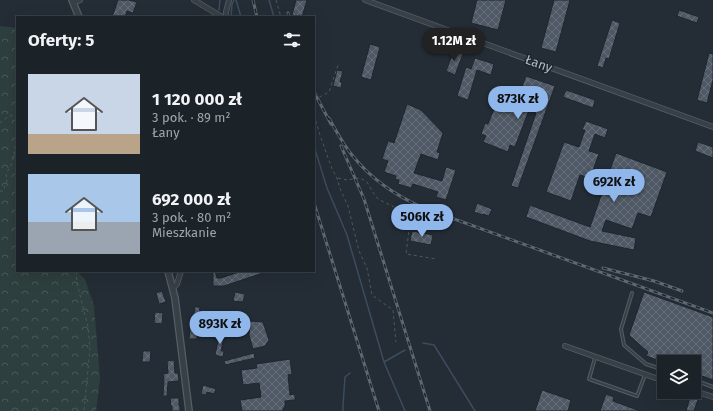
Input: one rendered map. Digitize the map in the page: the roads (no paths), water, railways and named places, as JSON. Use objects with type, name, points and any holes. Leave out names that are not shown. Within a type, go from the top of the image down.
[{"type":"street","points":[[79,16],[73,2],[80,0]]},
{"type":"street","points":[[194,0],[220,16]]},
{"type":"street","points":[[226,16],[229,0]]},
{"type":"street","name":"Łany","points":[[365,0],[713,127]]},
{"type":"street","points":[[168,272],[173,288],[178,320],[189,411]]},
{"type":"street","points":[[173,288],[177,284],[181,272]]},
{"type":"street","points":[[565,346],[657,378]]},
{"type":"street","points":[[701,393],[713,397]]},
{"type":"lane","points":[[632,293],[621,329],[624,345],[646,364],[657,368]]},
{"type":"lane","points":[[596,357],[588,379],[637,396],[645,374]]},
{"type":"lane","points":[[701,383],[713,387]]},
{"type":"waterway","points":[[219,10],[220,0]]},
{"type":"waterway","points":[[231,16],[232,4],[234,0]]},
{"type":"waterway","points":[[236,0],[241,16]]},
{"type":"waterway","points":[[269,0],[274,16]]},
{"type":"waterway","points":[[315,149],[327,188],[347,235],[384,362],[405,411]]},
{"type":"waterway","points":[[423,343],[434,345],[475,411]]},
{"type":"waterway","points":[[384,362],[405,350]]},
{"type":"waterway","points":[[343,411],[345,377],[350,373]]},
{"type":"railway","points":[[253,0],[257,16]]},
{"type":"railway","points":[[315,94],[331,124]]},
{"type":"railway","points":[[329,118],[349,151],[359,164],[385,186],[404,198],[424,208],[713,313]]},
{"type":"railway","points":[[341,146],[364,199],[430,411]]},
{"type":"railway","points":[[315,206],[379,411]]},
{"type":"railway","points":[[603,268],[654,281],[682,291]]}]
